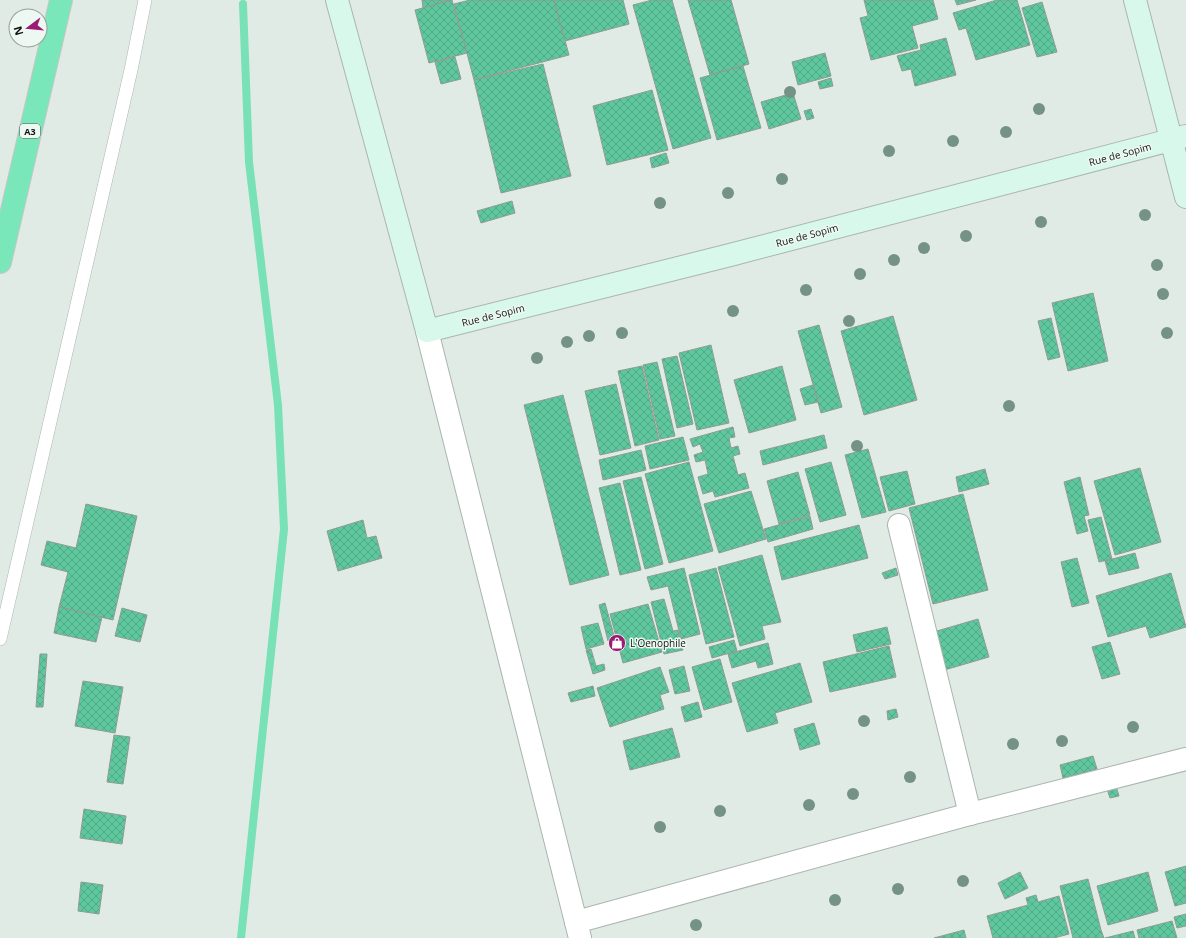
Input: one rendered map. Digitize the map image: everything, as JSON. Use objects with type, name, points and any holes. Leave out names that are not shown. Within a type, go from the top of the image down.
[{"type":"highway","name":"A3","points":[[0,262],[61,0]]},
{"type":"street","points":[[337,0],[427,331],[578,930],[970,814],[1186,759]]},
{"type":"street","points":[[1135,0],[1179,138],[1186,197]]},
{"type":"street","name":"Rue de Sopim","points":[[427,331],[730,255],[1179,138]]},
{"type":"street","points":[[899,525],[970,814]]},
{"type":"lane","points":[[0,639],[122,108],[145,0]]},
{"type":"building","points":[[422,0],[452,0],[423,8]]},
{"type":"building","points":[[452,0],[467,53],[429,63],[415,10]]},
{"type":"building","points":[[470,0],[554,0],[569,55],[474,80],[454,4]]},
{"type":"building","points":[[554,0],[623,0],[629,24],[565,41]]},
{"type":"building","points":[[652,0],[672,0],[711,138],[673,149],[633,5]]},
{"type":"building","points":[[688,0],[731,0],[749,64],[710,75]]},
{"type":"building","points":[[864,0],[933,0],[938,19],[912,26],[918,48],[871,60],[860,18],[868,16]]},
{"type":"building","points":[[955,0],[976,0],[957,5]]},
{"type":"building","points":[[997,0],[1017,0],[1030,45],[976,60],[966,28],[959,30],[953,13]]},
{"type":"building","points":[[1042,2],[1057,52],[1037,57],[1022,8]]},
{"type":"building","points":[[946,38],[956,75],[915,86],[911,69],[902,71],[897,56],[921,50],[920,45]]},
{"type":"building","points":[[825,53],[831,76],[798,85],[792,62]]},
{"type":"building","points":[[455,57],[461,79],[441,84],[435,62]]},
{"type":"building","points":[[543,64],[571,176],[501,193],[474,80]]},
{"type":"building","points":[[743,66],[761,128],[717,140],[700,78]]},
{"type":"building","points":[[831,78],[833,86],[820,89],[818,82]]},
{"type":"building","points":[[652,90],[668,150],[607,165],[593,106]]},
{"type":"building","points":[[793,93],[801,119],[769,129],[761,102]]},
{"type":"building","points":[[811,109],[814,118],[807,120],[804,111]]},
{"type":"building","points":[[666,153],[669,163],[652,168],[650,158]]},
{"type":"building","points":[[512,201],[515,213],[481,223],[477,211]]},
{"type":"building","points":[[1093,293],[1108,361],[1068,371],[1052,303]]},
{"type":"building","points":[[893,316],[917,400],[864,415],[841,331]]},
{"type":"building","points":[[1051,318],[1060,357],[1048,360],[1038,321]]},
{"type":"building","points":[[819,325],[842,407],[821,413],[798,331]]},
{"type":"building","points":[[711,345],[729,423],[697,430],[679,353]]},
{"type":"building","points":[[677,356],[693,424],[677,428],[662,359]]},
{"type":"building","points":[[657,362],[675,436],[660,439],[643,365]]},
{"type":"building","points":[[642,366],[659,440],[635,446],[618,371]]},
{"type":"building","points":[[782,366],[796,420],[749,433],[734,380]]},
{"type":"building","points":[[616,384],[631,448],[600,455],[585,391]]},
{"type":"building","points":[[813,385],[818,402],[805,405],[800,389]]},
{"type":"building","points":[[563,395],[609,575],[570,585],[524,405]]},
{"type":"building","points":[[733,427],[735,437],[729,438],[731,448],[738,446],[740,454],[733,456],[738,475],[745,473],[749,488],[715,497],[713,491],[703,494],[698,477],[708,474],[705,460],[696,462],[694,455],[703,452],[700,444],[693,447],[690,439]]},
{"type":"building","points":[[824,435],[827,448],[763,465],[760,451]]},
{"type":"building","points":[[683,437],[689,460],[650,469],[645,446]]},
{"type":"building","points":[[868,449],[886,512],[862,518],[845,455]]},
{"type":"building","points":[[641,450],[646,470],[603,480],[599,460]]},
{"type":"building","points":[[689,462],[713,551],[669,563],[645,474]]},
{"type":"building","points":[[831,462],[846,515],[820,522],[805,469]]},
{"type":"building","points":[[1140,468],[1161,542],[1115,555],[1094,481]]},
{"type":"building","points":[[985,469],[989,484],[959,492],[956,477]]},
{"type":"building","points":[[907,471],[915,504],[889,511],[880,477]]},
{"type":"building","points":[[798,472],[810,515],[779,524],[767,481]]},
{"type":"building","points":[[641,477],[663,564],[645,569],[623,481]]},
{"type":"building","points":[[1080,477],[1089,515],[1084,516],[1088,531],[1077,534],[1064,482]]},
{"type":"building","points":[[620,483],[641,570],[620,575],[599,488]]},
{"type":"building","points":[[751,491],[766,539],[719,553],[704,504]]},
{"type":"building","points":[[963,494],[988,590],[933,604],[909,508]]},
{"type":"building","points":[[86,504],[137,516],[113,620],[59,607],[68,572],[41,565],[47,541],[76,548]]},
{"type":"building","points":[[810,516],[813,529],[768,542],[764,529]]},
{"type":"building","points":[[1101,517],[1112,559],[1099,562],[1088,520]]},
{"type":"building","points":[[363,520],[367,538],[376,536],[382,558],[338,571],[327,531]]},
{"type":"building","points":[[859,525],[868,558],[782,580],[774,547]]},
{"type":"building","points":[[1135,553],[1139,568],[1109,575],[1105,561]]},
{"type":"building","points":[[762,555],[781,622],[762,626],[765,639],[740,646],[718,567]]},
{"type":"building","points":[[1077,558],[1089,603],[1072,607],[1061,562]]},
{"type":"building","points":[[684,568],[700,634],[681,639],[668,586],[651,590],[647,577]]},
{"type":"building","points":[[716,568],[734,637],[706,644],[689,575]]},
{"type":"building","points":[[896,568],[898,575],[885,579],[882,573]]},
{"type":"building","points":[[1171,573],[1186,627],[1150,638],[1146,626],[1108,637],[1096,596]]},
{"type":"building","points":[[664,599],[673,631],[678,630],[683,650],[664,654],[651,602]]},
{"type":"building","points":[[605,603],[615,639],[608,641],[599,605]]},
{"type":"building","points":[[648,604],[662,652],[623,663],[610,614]]},
{"type":"building","points":[[59,607],[102,617],[96,642],[54,633]]},
{"type":"building","points":[[122,608],[147,615],[140,642],[115,636]]},
{"type":"building","points":[[978,619],[989,657],[941,671],[930,633]]},
{"type":"building","points":[[598,623],[604,644],[586,649],[581,627]]},
{"type":"building","points":[[887,627],[891,644],[857,652],[853,635]]},
{"type":"building","points":[[734,640],[737,651],[712,658],[709,647]]},
{"type":"building","points":[[1110,642],[1120,674],[1102,679],[1092,647]]},
{"type":"building","points":[[768,643],[773,664],[758,668],[756,661],[732,668],[728,654]]},
{"type":"building","points":[[889,646],[896,677],[830,692],[823,662]]},
{"type":"building","points":[[591,649],[596,666],[604,664],[605,670],[593,674],[586,650]]},
{"type":"building","points":[[40,654],[47,654],[43,707],[36,707]]},
{"type":"building","points":[[720,659],[732,702],[704,710],[692,667]]},
{"type":"building","points":[[800,663],[812,702],[775,713],[778,723],[747,732],[732,683]]},
{"type":"building","points":[[684,666],[690,691],[675,694],[669,670]]},
{"type":"building","points":[[660,667],[669,692],[660,695],[664,709],[610,727],[597,688]]},
{"type":"building","points":[[83,681],[123,687],[115,733],[75,726]]},
{"type":"building","points":[[593,686],[595,696],[571,702],[568,693]]},
{"type":"building","points":[[698,702],[702,717],[685,722],[681,707]]},
{"type":"building","points":[[896,709],[898,717],[888,720],[887,711]]},
{"type":"building","points":[[814,723],[820,744],[800,750],[794,729]]},
{"type":"building","points":[[672,728],[680,757],[630,770],[623,741]]},
{"type":"building","points":[[114,735],[130,737],[123,784],[107,782]]},
{"type":"building","points":[[1093,756],[1097,769],[1063,778],[1060,765]]},
{"type":"building","points":[[1116,786],[1119,796],[1110,798],[1107,789]]},
{"type":"building","points":[[84,809],[126,816],[122,844],[80,838]]},
{"type":"building","points":[[1186,866],[1186,903],[1175,906],[1165,872]]},
{"type":"building","points":[[1020,872],[1028,888],[1005,899],[998,883]]},
{"type":"building","points":[[1148,872],[1158,911],[1108,925],[1097,886]]},
{"type":"building","points":[[1088,879],[1104,938],[1073,938],[1060,886]]},
{"type":"building","points":[[81,882],[103,885],[99,914],[78,911]]},
{"type":"building","points":[[1036,895],[1038,902],[1059,896],[1069,934],[1054,938],[993,938],[987,916],[1028,905],[1026,898]]},
{"type":"building","points":[[1186,914],[1186,926],[1177,928],[1174,917]]},
{"type":"building","points":[[1172,921],[1177,938],[1139,938],[1137,930]]},
{"type":"building","points":[[964,930],[966,938],[934,938]]},
{"type":"building","points":[[1133,931],[1135,938],[1105,938]]},
{"type":"waterway","points":[[241,938],[284,529],[278,405],[249,162],[243,4]]},
{"type":"place","name":"L'Oenophile","points":[[617,643]]}]
